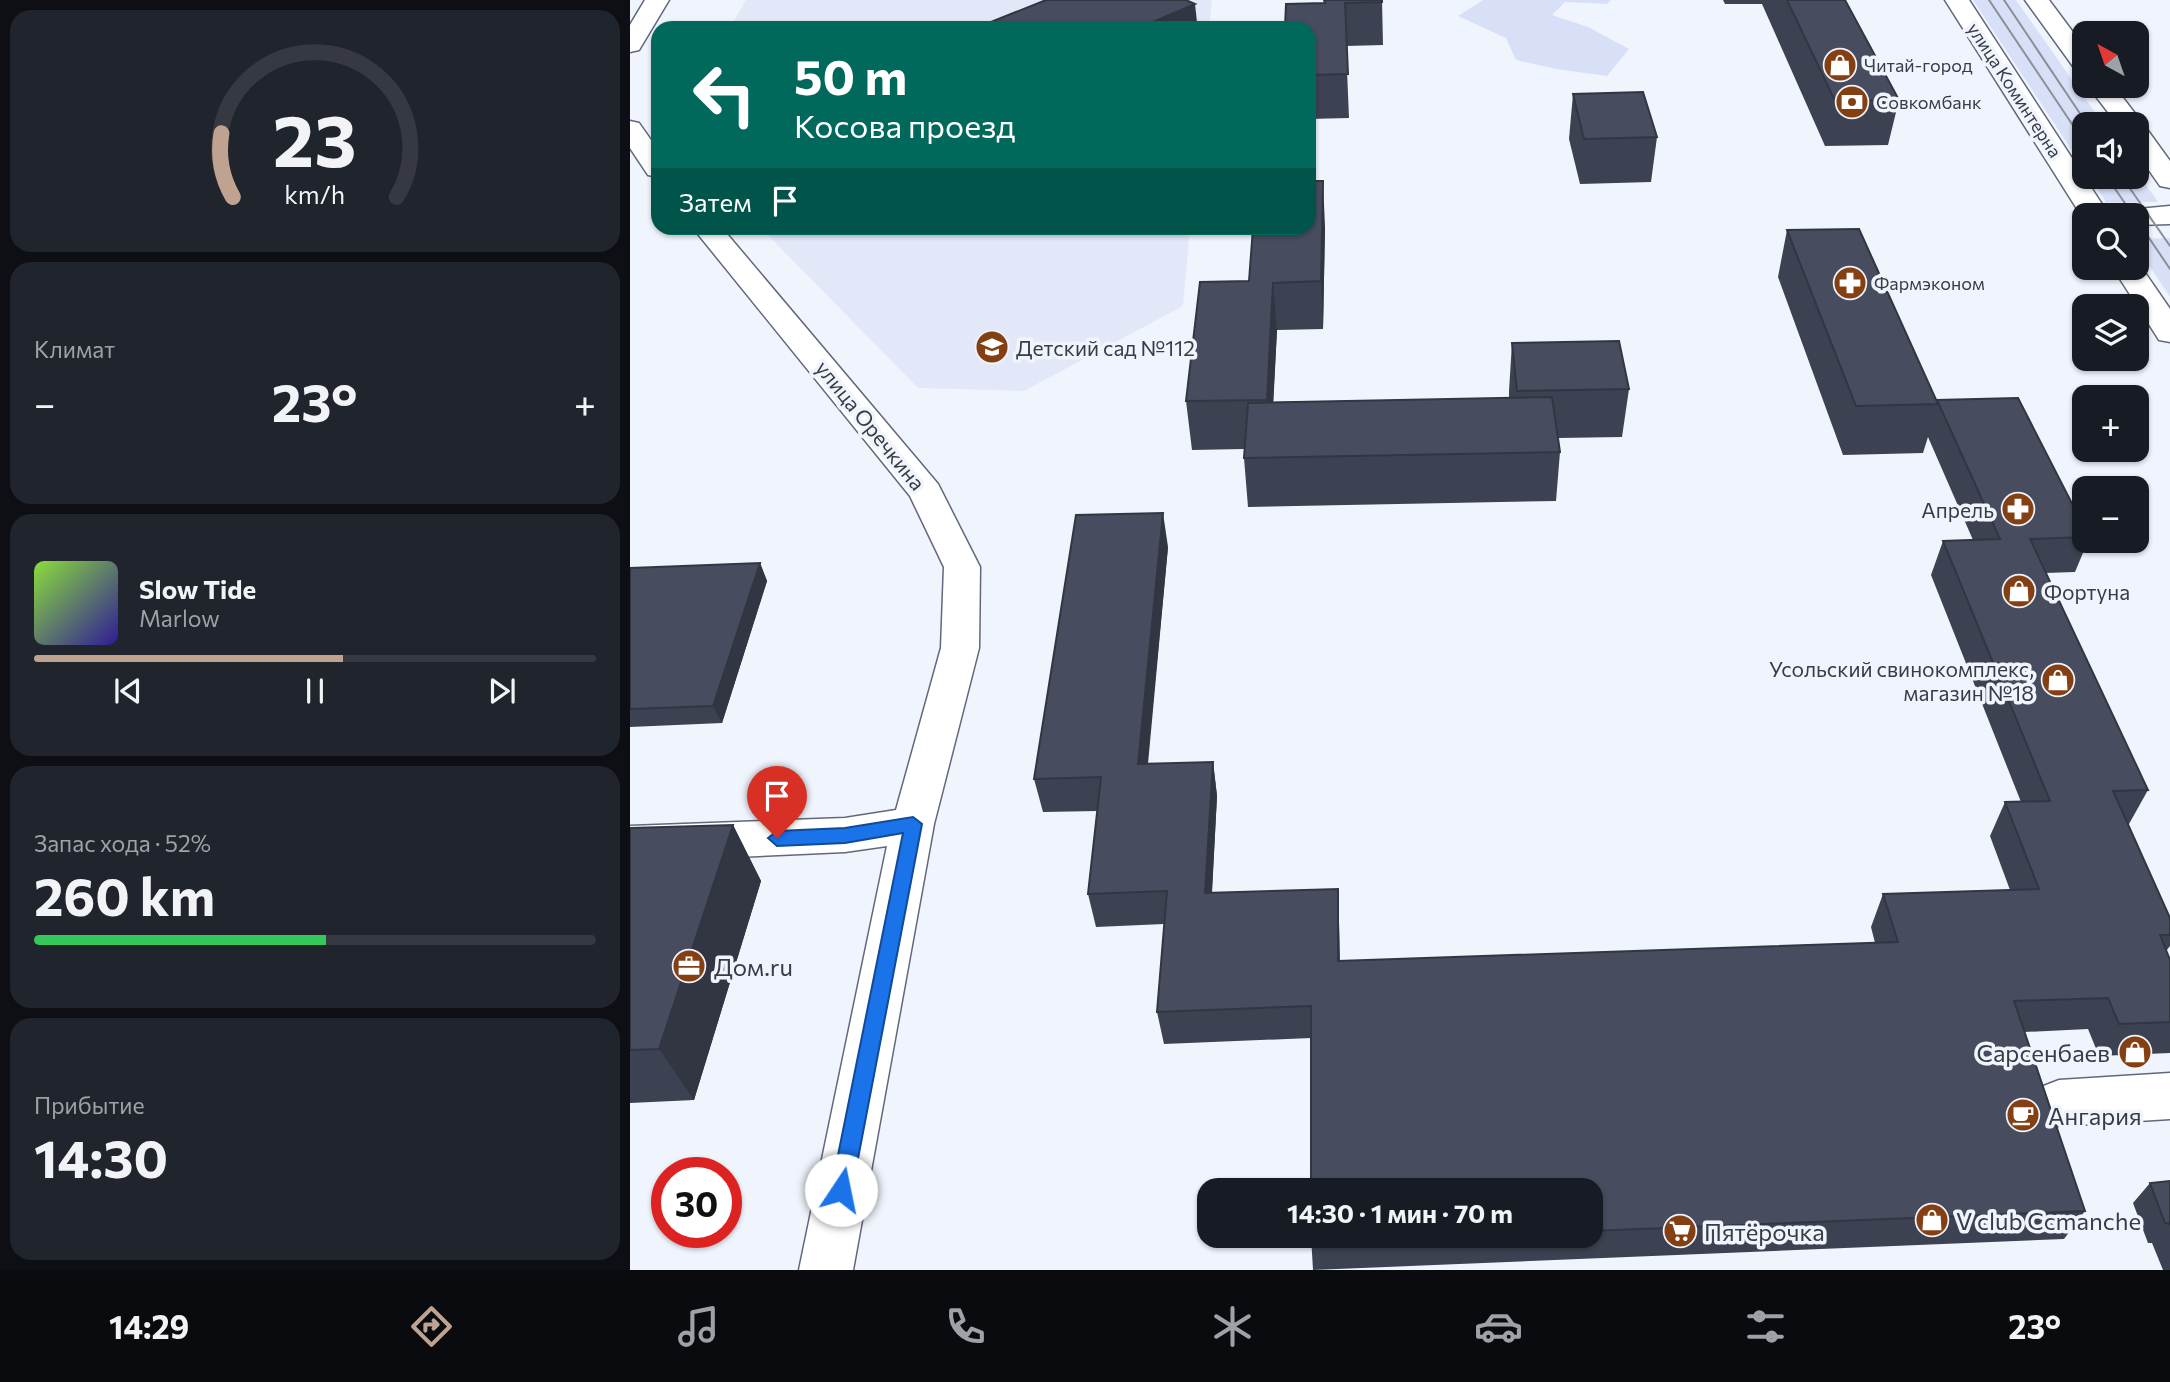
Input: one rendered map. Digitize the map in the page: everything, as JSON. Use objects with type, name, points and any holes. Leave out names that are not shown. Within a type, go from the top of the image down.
[{"type":"street","points":[[630,45],[657,0]]},
{"type":"street","name":"улица Коминтерна","points":[[1957,0],[2087,203]]},
{"type":"street","points":[[2037,0],[2072,48]]},
{"type":"street","points":[[2110,98],[2121,112]]},
{"type":"street","points":[[630,129],[651,159]]},
{"type":"street","points":[[2149,151],[2170,180]]},
{"type":"street","points":[[2149,216],[2170,215]]},
{"type":"street","name":"улица Оречкина","points":[[713,235],[926,492],[962,566],[960,648],[913,824],[825,1270]]},
{"type":"street","points":[[2137,280],[2170,333]]},
{"type":"street","points":[[630,844],[845,835],[913,824]]},
{"type":"street","points":[[2059,1103],[2170,1096]]},
{"type":"shaded area","points":[[746,0],[1212,0],[1210,21],[734,21]]},
{"type":"shaded area","points":[[1483,0],[1611,0],[1607,4],[1565,2],[1552,15],[1588,27],[1629,49],[1607,76],[1516,60],[1506,38],[1458,16]]},
{"type":"shaded area","points":[[1973,0],[2016,0],[2072,80],[2072,98],[2085,98],[2095,112],[2072,112],[2072,151]]},
{"type":"shaded area","points":[[2098,189],[2149,189],[2158,202],[2106,202]]},
{"type":"shaded area","name":"Детский сад №112","points":[[768,235],[1189,235],[1183,306],[1024,391],[918,388]]},
{"type":"shaded area","points":[[2170,238],[2170,297],[2149,265],[2149,239]]},
{"type":"building","points":[[1046,0],[1186,0],[1195,4],[1155,21],[994,21]]},
{"type":"building","points":[[1324,0],[1382,0],[1345,3],[1348,74],[1316,75],[1316,21],[1285,21],[1286,4],[1325,3]]},
{"type":"building","points":[[1787,0],[1845,0],[1899,100],[1835,101]]},
{"type":"building","points":[[1643,92],[1657,137],[1584,139],[1573,94]]},
{"type":"building","points":[[1316,181],[1323,181],[1321,281],[1273,283],[1267,400],[1186,401],[1200,282],[1249,281],[1252,235],[1316,235]]},
{"type":"building","points":[[1859,229],[1938,404],[1856,406],[1787,230]]},
{"type":"building","points":[[1619,341],[1629,389],[1517,391],[1512,343]]},
{"type":"building","points":[[1552,397],[1560,452],[1244,458],[1248,403]]},
{"type":"building","points":[[2018,398],[2072,504],[2072,537],[2030,539],[2148,790],[2113,791],[2170,918],[2170,935],[2160,935],[2170,960],[2170,1022],[2119,1024],[2108,998],[2014,1001],[2085,1211],[1603,1231],[1603,1178],[1311,1178],[1311,1006],[1157,1012],[1167,891],[1088,894],[1101,777],[1034,779],[1076,515],[1163,513],[1138,764],[1213,762],[1205,893],[1338,889],[1338,961],[1898,942],[1883,894],[2039,889],[2005,802],[2050,801],[1943,541],[2000,539],[1937,400]]},
{"type":"building","points":[[760,563],[713,706],[630,709],[630,568]]},
{"type":"building","points":[[733,825],[659,1049],[630,1050],[630,828]]},
{"type":"building","points":[[2170,1181],[2170,1225],[2165,1223],[2150,1183]]},
{"type":"tram line","points":[[1989,0],[2072,124]]},
{"type":"tram line","points":[[2004,0],[2079,112]]},
{"type":"tram line","points":[[2115,189],[2125,203]]},
{"type":"tram line","points":[[2130,189],[2170,246]]},
{"type":"tram line","points":[[2149,238],[2170,269]]},
{"type":"place","name":"Читай-город","points":[[1840,65]]},
{"type":"place","name":"Совкомбанк","points":[[1852,102]]},
{"type":"place","name":"Фармэконом","points":[[1850,283]]},
{"type":"place","name":"Детский сад №112","points":[[992,347]]},
{"type":"place","name":"Апрель","points":[[2018,509]]},
{"type":"place","name":"Фортуна","points":[[2019,591]]},
{"type":"place","name":"Усольский свинокомплекс, магазин №18","points":[[2058,680]]},
{"type":"place","name":"Дом.ru","points":[[689,966]]},
{"type":"place","name":"Сарсенбаев","points":[[2135,1052]]},
{"type":"place","name":"Ангария","points":[[2023,1115]]},
{"type":"place","name":"V club Ccmanche","points":[[1932,1220]]},
{"type":"place","name":"Пятёрочка","points":[[1680,1231]]},
{"type":"route","points":[[777,838],[845,835],[913,824],[841,1190]]}]
